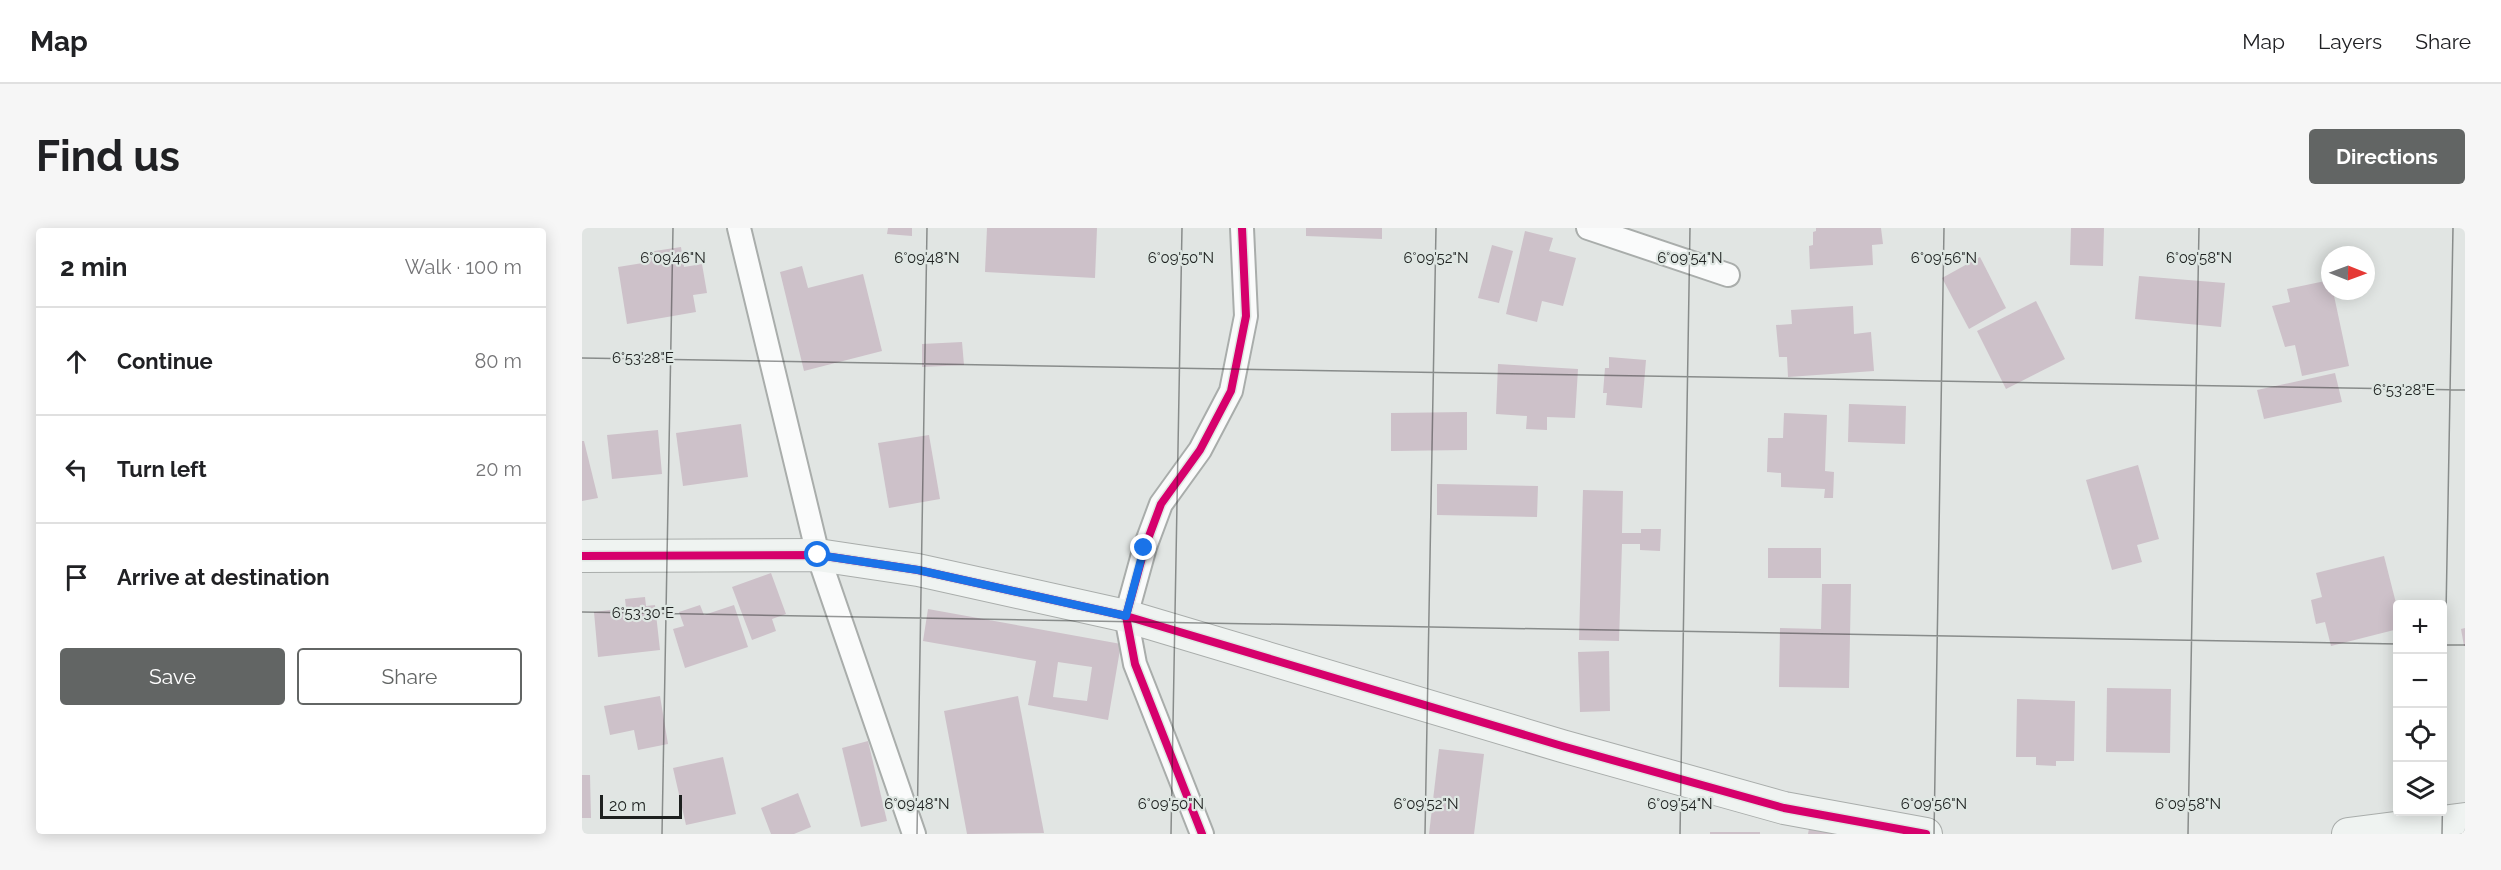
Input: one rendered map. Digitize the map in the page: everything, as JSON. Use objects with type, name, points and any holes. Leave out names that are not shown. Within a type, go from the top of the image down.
[{"type":"street","points":[[739,228],[818,555],[914,834]]},
{"type":"street","points":[[1202,834],[1135,664],[1126,616],[1144,548],[1161,504],[1200,450],[1231,391],[1246,316],[1242,228]]},
{"type":"street","points":[[1588,228],[1728,275]]},
{"type":"street","points":[[582,556],[818,555],[918,570],[1126,616],[1562,746],[1773,805],[1926,834]]},
{"type":"street","points":[[2348,834],[2465,819]]},
{"type":"building","points":[[888,228],[912,228],[912,236],[887,234]]},
{"type":"building","points":[[987,228],[1097,228],[1095,278],[985,272]]},
{"type":"building","points":[[1306,228],[1382,228],[1382,239],[1306,236]]},
{"type":"building","points":[[1816,228],[1881,228],[1883,244],[1872,245],[1873,265],[1810,269],[1809,246],[1813,245],[1813,232]]},
{"type":"building","points":[[2071,228],[2104,228],[2103,266],[2070,265]]},
{"type":"building","points":[[1525,231],[1553,238],[1549,251],[1576,258],[1563,306],[1542,301],[1537,322],[1506,314]]},
{"type":"building","points":[[1492,245],[1513,251],[1499,303],[1478,298]]},
{"type":"building","points":[[681,247],[684,267],[702,264],[707,293],[693,295],[696,312],[627,324],[618,267],[649,262],[648,252]]},
{"type":"building","points":[[1980,257],[2006,308],[1969,329],[1942,278]]},
{"type":"building","points":[[802,266],[808,288],[863,274],[882,351],[804,371],[780,272]]},
{"type":"building","points":[[2139,276],[2225,283],[2221,327],[2135,319]]},
{"type":"building","points":[[2321,282],[2321,300],[2335,300],[2349,366],[2302,376],[2295,345],[2285,347],[2272,306],[2290,302],[2287,289]]},
{"type":"building","points":[[2036,301],[2065,359],[2006,389],[1977,331]]},
{"type":"building","points":[[1853,306],[1854,334],[1871,332],[1874,371],[1788,377],[1787,357],[1779,357],[1776,325],[1792,324],[1791,310]]},
{"type":"building","points":[[962,342],[964,365],[922,367],[922,344]]},
{"type":"building","points":[[1609,357],[1646,360],[1642,408],[1606,405],[1607,393],[1603,393],[1605,368],[1609,368]]},
{"type":"building","points":[[1498,364],[1578,369],[1575,418],[1547,417],[1547,430],[1526,429],[1527,416],[1496,414]]},
{"type":"building","points":[[2335,373],[2342,402],[2264,419],[2257,390]]},
{"type":"building","points":[[1849,404],[1906,406],[1905,444],[1848,442]]},
{"type":"building","points":[[1467,412],[1467,450],[1391,451],[1391,413]]},
{"type":"building","points":[[1784,413],[1827,415],[1825,471],[1834,472],[1833,498],[1824,498],[1825,489],[1781,487],[1781,473],[1767,472],[1768,438],[1783,438]]},
{"type":"building","points":[[741,424],[748,477],[683,486],[676,433]]},
{"type":"building","points":[[658,430],[662,474],[612,479],[607,435]]},
{"type":"building","points":[[929,435],[940,499],[889,508],[878,443]]},
{"type":"building","points":[[582,441],[584,441],[598,498],[582,501]]},
{"type":"building","points":[[2138,465],[2159,539],[2137,545],[2142,562],[2112,570],[2086,480]]},
{"type":"building","points":[[1437,484],[1538,486],[1537,517],[1437,515]]},
{"type":"building","points":[[1583,490],[1623,491],[1622,533],[1641,533],[1641,529],[1661,529],[1660,551],[1640,550],[1640,544],[1622,544],[1619,641],[1579,640]]},
{"type":"building","points":[[1768,548],[1821,548],[1821,578],[1768,578]]},
{"type":"building","points":[[2384,556],[2395,600],[2393,600],[2393,630],[2331,646],[2325,622],[2316,624],[2311,600],[2322,597],[2316,573]]},
{"type":"building","points":[[771,573],[786,614],[772,619],[776,631],[752,640],[732,587]]},
{"type":"building","points":[[1822,584],[1851,584],[1849,688],[1779,687],[1780,628],[1821,629]]},
{"type":"building","points":[[645,597],[646,606],[655,605],[660,650],[598,657],[594,612],[626,608],[625,599]]},
{"type":"building","points":[[700,605],[704,615],[734,605],[748,647],[685,668],[673,629],[684,626],[679,612]]},
{"type":"building","points":[[928,609],[1121,644],[1108,720],[1028,705],[1036,661],[923,641]],"holes":[[[1058,662],[1092,667],[1087,701],[1053,697]]]},
{"type":"building","points":[[2465,628],[2465,646],[2464,646],[2461,629]]},
{"type":"building","points":[[1609,651],[1610,711],[1580,712],[1578,652]]},
{"type":"building","points":[[2107,688],[2171,689],[2170,753],[2106,752]]},
{"type":"building","points":[[660,696],[668,744],[638,750],[634,730],[610,735],[604,706]]},
{"type":"building","points":[[1018,696],[1044,833],[967,834],[944,711]]},
{"type":"building","points":[[2017,699],[2075,701],[2074,761],[2056,761],[2056,766],[2036,765],[2036,757],[2016,757]]},
{"type":"building","points":[[868,741],[887,821],[861,827],[842,748]]},
{"type":"building","points":[[1439,749],[1484,754],[1474,834],[1429,834]]},
{"type":"building","points":[[723,757],[736,814],[686,825],[673,768]]},
{"type":"building","points":[[582,775],[590,775],[591,818],[582,818]]},
{"type":"building","points":[[798,793],[811,827],[794,834],[771,834],[761,808]]},
{"type":"building","points":[[1810,823],[1875,834],[1808,834]]},
{"type":"building","points":[[1710,832],[1760,832],[1760,834],[1710,834]]},
{"type":"cycle path","points":[[1202,834],[1135,664],[1126,616],[1145,547],[1161,504],[1200,450],[1231,391],[1246,316],[1242,228]]},
{"type":"cycle path","points":[[582,556],[818,555],[918,570],[1126,616],[1562,746],[1784,808],[1926,834]]},
{"type":"route","points":[[818,555],[918,570],[1126,616],[1144,548]]}]
